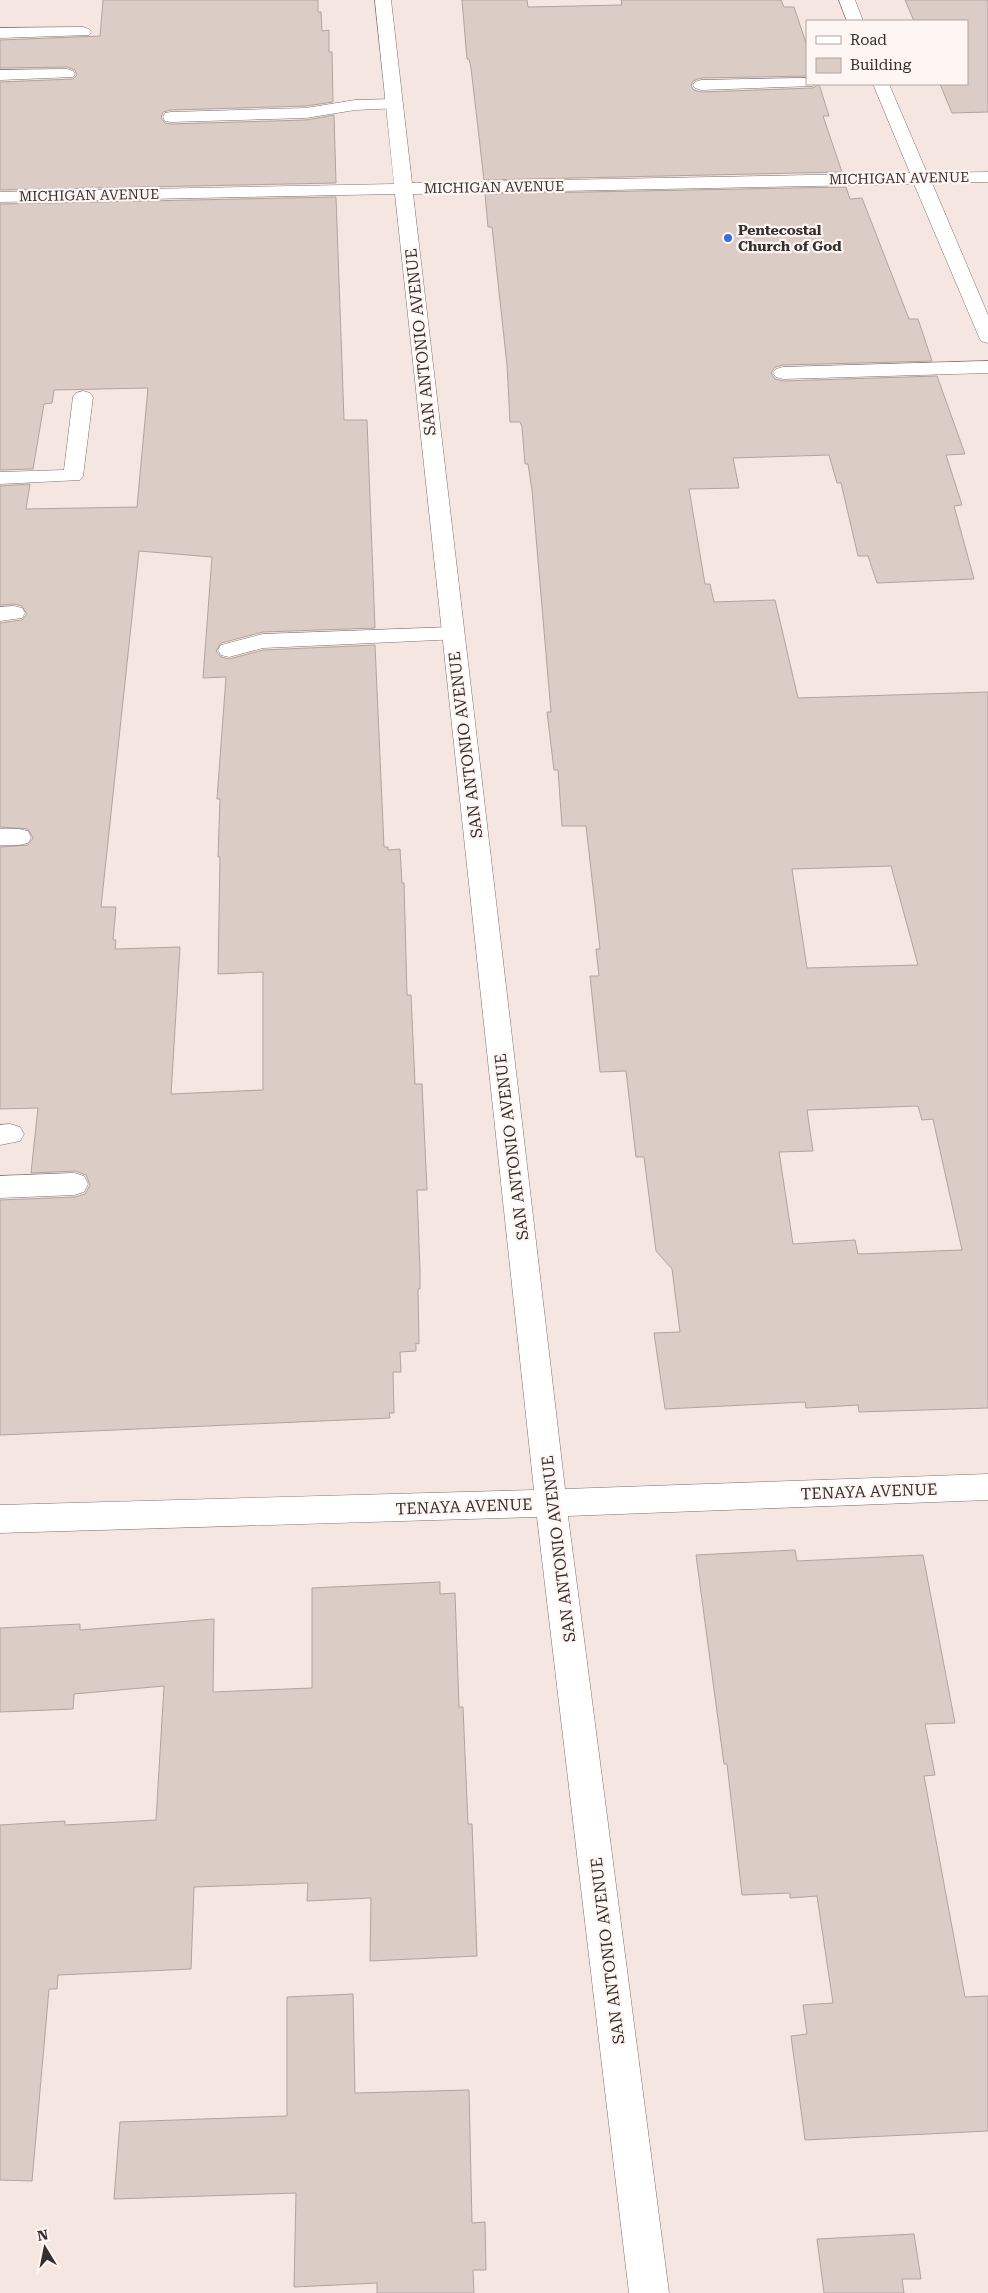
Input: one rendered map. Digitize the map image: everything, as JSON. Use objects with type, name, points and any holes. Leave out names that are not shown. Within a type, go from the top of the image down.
[{"type":"street","name":"SAN ANTONIO AVENUE","points":[[383,0],[452,634],[551,1503],[649,2293]]},
{"type":"street","points":[[847,0],[856,20]]},
{"type":"street","points":[[0,33],[83,32]]},
{"type":"street","points":[[0,75],[67,74]]},
{"type":"street","points":[[701,85],[806,83]]},
{"type":"street","points":[[881,85],[919,178],[988,337]]},
{"type":"street","points":[[171,117],[306,114],[355,105],[395,104]]},
{"type":"street","name":"MICHIGAN AVENUE","points":[[0,197],[988,176]]},
{"type":"street","points":[[784,373],[988,367]]},
{"type":"street","points":[[0,478],[73,476],[83,398]]},
{"type":"street","points":[[229,650],[262,641],[452,634]]},
{"type":"street","points":[[0,1187],[74,1184]]},
{"type":"street","name":"TENAYA AVENUE","points":[[0,1519],[551,1503],[988,1487]]},
{"type":"building","points":[[103,0],[318,0],[318,12],[321,12],[322,31],[329,30],[329,52],[332,52],[333,102],[306,106],[171,110],[163,112],[161,118],[165,123],[171,124],[306,120],[334,115],[336,183],[0,190],[0,82],[73,79],[77,75],[75,70],[67,67],[0,68],[0,40],[100,36]]},
{"type":"building","points":[[462,0],[527,0],[528,7],[622,5],[621,0],[781,0],[784,7],[794,7],[806,43],[806,76],[701,78],[693,81],[691,86],[694,90],[701,92],[813,88],[819,85],[829,116],[823,116],[842,172],[484,180],[471,68],[469,59],[467,59]]},
{"type":"building","points":[[905,0],[988,0],[988,112],[952,113],[940,85],[968,85],[968,20],[914,20]]},
{"type":"building","points":[[846,187],[850,199],[862,198],[909,319],[918,319],[932,361],[783,365],[775,367],[771,373],[775,379],[783,381],[937,376],[965,454],[946,455],[962,505],[954,506],[974,579],[877,583],[868,556],[858,556],[841,483],[837,483],[829,455],[733,458],[739,488],[689,489],[705,584],[710,584],[714,602],[775,600],[798,698],[988,692],[988,1408],[859,1412],[858,1405],[806,1408],[805,1402],[665,1409],[654,1333],[680,1332],[672,1269],[656,1251],[644,1157],[636,1157],[626,1071],[600,1072],[590,976],[599,976],[596,949],[600,949],[586,826],[562,826],[558,770],[554,770],[547,712],[551,712],[532,490],[528,464],[525,464],[522,427],[520,422],[510,422],[507,365],[492,227],[488,227],[485,194]],"holes":[[[891,866],[918,965],[807,968],[792,869]],[[918,1106],[922,1120],[933,1119],[962,1250],[858,1254],[855,1240],[793,1244],[779,1152],[813,1151],[807,1110]]]},
{"type":"building","points":[[336,197],[344,420],[367,420],[375,628],[263,632],[221,643],[216,651],[221,657],[229,659],[263,650],[375,645],[384,847],[388,847],[388,850],[400,849],[402,883],[404,883],[407,995],[411,995],[415,1084],[422,1084],[427,1190],[417,1190],[420,1270],[420,1289],[418,1289],[419,1344],[416,1343],[416,1351],[400,1352],[401,1372],[393,1372],[394,1413],[389,1413],[390,1418],[0,1435],[0,1200],[75,1197],[85,1194],[90,1185],[86,1175],[75,1171],[31,1173],[38,1108],[0,1109],[0,847],[28,845],[33,838],[28,829],[0,827],[0,623],[22,620],[27,614],[22,606],[14,604],[0,605],[0,486],[30,484],[26,509],[137,507],[148,388],[54,390],[52,403],[44,404],[33,469],[0,470],[0,204]],"holes":[[[139,551],[212,557],[203,678],[226,677],[217,799],[220,799],[218,974],[263,972],[263,1090],[171,1094],[180,947],[115,949],[116,940],[113,940],[116,907],[101,907]]]},
{"type":"building","points":[[795,1550],[797,1561],[923,1555],[955,1723],[925,1724],[935,1775],[924,1776],[965,1997],[988,1996],[988,2131],[805,2140],[791,2036],[807,2034],[803,2005],[833,2003],[817,1896],[790,1898],[790,1893],[742,1895],[727,1764],[724,1764],[696,1555]]},
{"type":"building","points":[[440,1582],[440,1594],[455,1593],[459,1707],[463,1707],[468,1824],[472,1824],[477,1956],[370,1961],[371,1898],[307,1901],[308,1883],[194,1887],[191,1969],[58,1975],[57,1989],[49,1989],[32,2181],[0,2180],[0,1825],[65,1821],[65,1825],[156,1820],[164,1686],[74,1694],[73,1709],[0,1712],[0,1628],[80,1624],[80,1630],[214,1619],[213,1692],[312,1688],[312,1588]]},
{"type":"building","points":[[353,1994],[355,2093],[469,2090],[472,2223],[485,2222],[486,2270],[473,2270],[474,2293],[377,2293],[377,2283],[294,2287],[296,2193],[114,2199],[120,2122],[287,2116],[287,1997]]},
{"type":"building","points":[[914,2234],[921,2279],[902,2279],[904,2293],[824,2293],[817,2239]]},
{"type":"place","name":"Pentecostal Church of God","points":[[728,238]]}]
